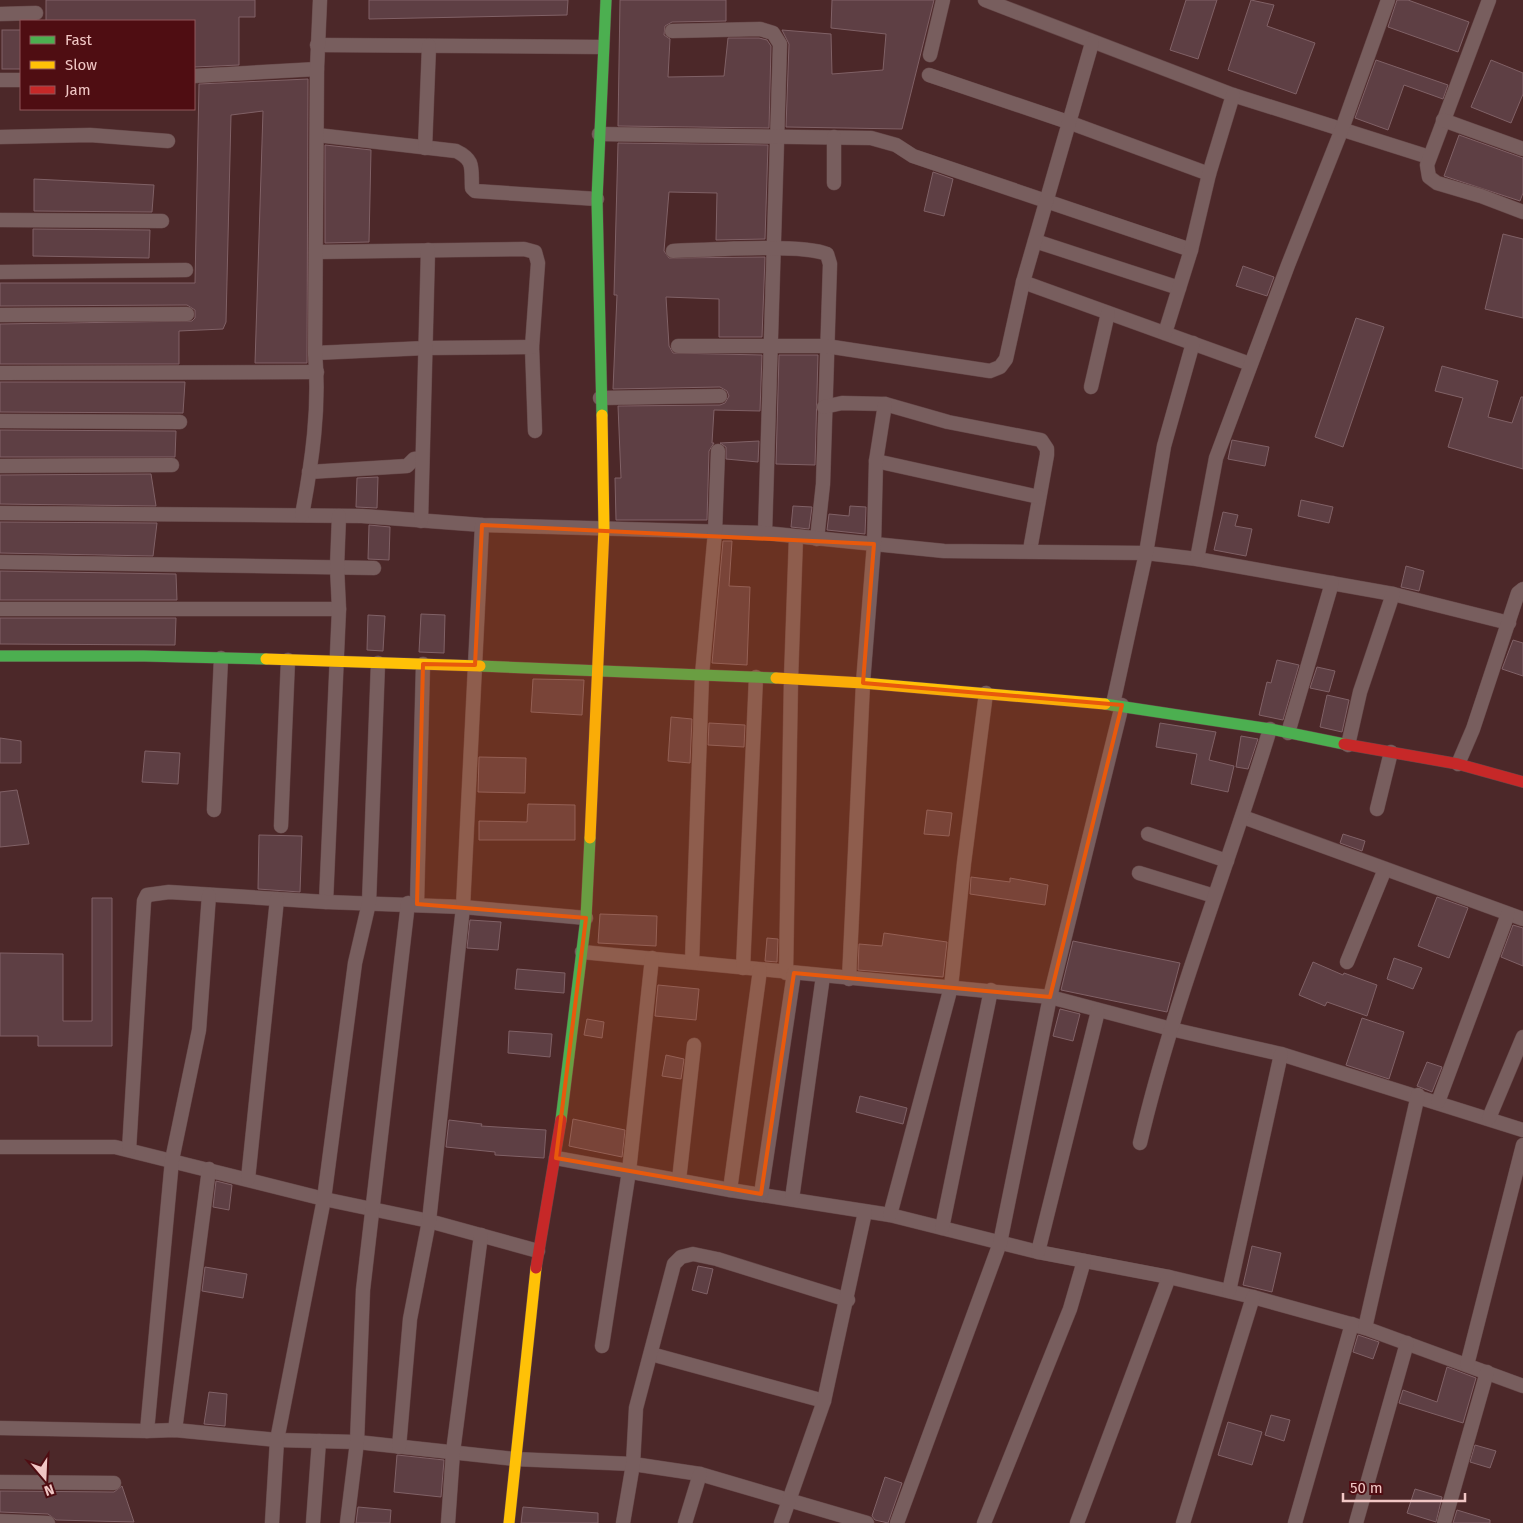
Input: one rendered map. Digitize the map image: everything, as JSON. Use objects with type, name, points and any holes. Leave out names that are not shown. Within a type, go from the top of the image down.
[{"type":"street","points":[[302,515],[309,472],[317,372],[315,353],[317,69],[320,0]]},
{"type":"street","points":[[509,1523],[514,1459],[538,1251],[556,1158],[586,918],[599,669],[604,528],[597,199],[602,47],[606,0]]},
{"type":"street","points":[[930,54],[943,0]]},
{"type":"street","points":[[985,0],[1234,95],[1429,157]]},
{"type":"street","points":[[1197,559],[1216,458],[1250,364],[1342,130],[1388,0]]},
{"type":"street","points":[[1489,0],[1427,165],[1429,177],[1436,183],[1481,196],[1523,212]]},
{"type":"street","points":[[0,14],[36,13]]},
{"type":"street","points":[[672,31],[760,29],[773,33],[780,44],[765,534]]},
{"type":"street","points":[[678,346],[771,348],[826,346],[990,371],[1000,367],[1006,358],[1034,241],[1092,42]]},
{"type":"street","points":[[318,45],[602,47]]},
{"type":"street","points":[[425,148],[429,46]]},
{"type":"street","points":[[195,76],[317,69]]},
{"type":"street","points":[[929,75],[1068,122],[1209,174]]},
{"type":"street","points":[[0,80],[20,80]]},
{"type":"street","points":[[1165,333],[1191,250],[1209,174],[1234,95]]},
{"type":"street","points":[[1443,120],[1523,149]]},
{"type":"street","points":[[599,134],[834,137],[886,140],[913,156],[1191,250]]},
{"type":"street","points":[[0,137],[90,135],[168,141]]},
{"type":"street","points":[[317,135],[456,151],[467,156],[471,162],[472,188],[475,191],[597,199]]},
{"type":"street","points":[[834,137],[834,184]]},
{"type":"street","points":[[0,220],[162,221]]},
{"type":"street","points":[[1034,241],[1179,288]]},
{"type":"street","points":[[316,252],[524,249],[535,252],[538,263],[532,347],[535,431]]},
{"type":"street","points":[[673,250],[774,249],[819,251],[827,254],[830,264],[823,484],[817,538]]},
{"type":"street","points":[[421,521],[428,250]]},
{"type":"street","points":[[0,272],[186,270]]},
{"type":"street","points":[[1023,282],[1250,364]]},
{"type":"street","points":[[1091,387],[1108,312]]},
{"type":"street","points":[[0,315],[187,314]]},
{"type":"street","points":[[897,1523],[1000,1242],[1050,997],[1117,705],[1164,446],[1194,343]]},
{"type":"street","points":[[315,353],[426,348],[532,347]]},
{"type":"street","points":[[0,373],[317,372]]},
{"type":"street","points":[[600,398],[720,396]]},
{"type":"street","points":[[824,407],[842,404],[885,404],[948,422],[1041,440],[1047,449],[1047,455],[1030,550]]},
{"type":"street","points":[[849,979],[863,683],[874,544],[876,461],[885,404]]},
{"type":"street","points":[[0,421],[180,422]]},
{"type":"street","points":[[692,962],[702,675],[715,532],[718,451]]},
{"type":"street","points":[[309,472],[407,466],[414,459],[422,458]]},
{"type":"street","points":[[876,461],[1039,497]]},
{"type":"street","points":[[0,466],[172,465]]},
{"type":"street","points":[[0,513],[339,516],[482,525],[765,534],[944,550],[1146,553],[1197,559],[1393,594],[1509,623]]},
{"type":"street","points":[[326,902],[339,609],[337,567],[339,516]]},
{"type":"street","points":[[399,1446],[410,1319],[429,1221],[463,906],[482,525]]},
{"type":"street","points":[[762,1194],[790,973],[791,679],[796,536]]},
{"type":"street","points":[[0,562],[374,568]]},
{"type":"street","points":[[1288,733],[1332,583]]},
{"type":"street","points":[[1458,764],[1473,729],[1518,592],[1523,589]]},
{"type":"street","points":[[1348,745],[1360,692],[1393,594]]},
{"type":"street","points":[[0,609],[339,609]]},
{"type":"street","points":[[0,656],[221,658],[599,669],[863,683],[986,693],[1117,705],[1270,728],[1348,745],[1458,764],[1523,782]]},
{"type":"street","points":[[214,810],[221,658]]},
{"type":"street","points":[[281,826],[288,660]]},
{"type":"street","points":[[272,1523],[277,1440],[324,1199],[355,963],[369,903],[378,663]]},
{"type":"street","points":[[347,1523],[357,1442],[363,1290],[413,903],[423,664]]},
{"type":"street","points":[[743,968],[756,677]]},
{"type":"street","points":[[890,1215],[951,987],[964,864],[986,693]]},
{"type":"street","points":[[1140,1144],[1171,1029],[1214,896],[1243,817],[1270,728]]},
{"type":"street","points":[[1377,809],[1391,752]]},
{"type":"street","points":[[1243,817],[1523,919]]},
{"type":"street","points":[[1148,834],[1227,861]]},
{"type":"street","points":[[1348,962],[1385,869]]},
{"type":"street","points":[[1139,873],[1214,896]]},
{"type":"street","points":[[129,1150],[144,901],[147,895],[154,893],[326,902],[413,903],[586,918]]},
{"type":"street","points":[[147,1431],[172,1160],[199,1030],[209,895]]},
{"type":"street","points":[[248,1179],[278,899]]},
{"type":"street","points":[[1438,1102],[1508,914]]},
{"type":"street","points":[[582,952],[1050,997],[1098,1011],[1281,1054],[1418,1095],[1523,1130]]},
{"type":"street","points":[[602,1346],[629,1171],[652,958]]},
{"type":"street","points":[[730,1190],[760,970]]},
{"type":"street","points":[[792,1199],[822,976]]},
{"type":"street","points":[[942,1228],[991,990]]},
{"type":"street","points":[[1038,1252],[1098,1011]]},
{"type":"street","points":[[1489,1118],[1523,1037]]},
{"type":"street","points":[[679,1180],[694,1045]]},
{"type":"street","points":[[1229,1291],[1281,1054]]},
{"type":"street","points":[[1295,1523],[1358,1326],[1418,1095]]},
{"type":"street","points":[[1467,1365],[1523,1145]]},
{"type":"street","points":[[0,1147],[115,1147],[324,1199],[429,1221],[538,1251]]},
{"type":"street","points":[[556,1158],[730,1190],[890,1215],[1038,1252],[1169,1277],[1229,1291],[1358,1326],[1523,1386]]},
{"type":"street","points":[[175,1430],[209,1169]]},
{"type":"street","points":[[781,1523],[824,1401],[848,1300],[865,1212]]},
{"type":"street","points":[[448,1523],[453,1452],[481,1235]]},
{"type":"street","points":[[623,1523],[633,1464],[636,1408],[674,1264],[681,1257],[693,1254],[717,1258],[848,1300]]},
{"type":"street","points":[[984,1523],[1070,1309],[1084,1261]]},
{"type":"street","points":[[1077,1523],[1169,1277]]},
{"type":"street","points":[[1183,1523],[1253,1297]]},
{"type":"street","points":[[1356,1523],[1407,1343]]},
{"type":"street","points":[[650,1354],[824,1401]]},
{"type":"street","points":[[1444,1523],[1486,1372]]},
{"type":"street","points":[[0,1428],[175,1430],[277,1440],[357,1442],[514,1459],[633,1464],[700,1474],[789,1501],[842,1520],[867,1523]]},
{"type":"street","points":[[313,1523],[319,1441]]},
{"type":"street","points":[[685,1523],[700,1474]]},
{"type":"street","points":[[0,1482],[114,1483]]},
{"type":"street","points":[[0,1521],[48,1523]]},
{"type":"highlighted area","points":[[482,525],[874,544],[863,683],[1122,705],[1050,997],[794,973],[761,1194],[556,1158],[586,918],[417,904],[423,664],[475,665]]},
{"type":"building","points":[[46,0],[255,0],[255,17],[239,17],[239,65],[195,67],[195,20],[46,20]]},
{"type":"building","points":[[369,0],[568,0],[567,15],[369,19]]},
{"type":"building","points":[[620,0],[726,0],[726,21],[672,22],[665,26],[664,35],[670,39],[668,77],[724,76],[728,38],[759,38],[767,40],[771,46],[769,128],[618,126]]},
{"type":"building","points":[[832,0],[934,0],[902,129],[786,127],[789,44],[782,30],[831,34],[832,74],[883,70],[886,34],[831,28]]},
{"type":"building","points":[[1186,0],[1217,0],[1198,59],[1170,50]]},
{"type":"building","points":[[1251,0],[1274,5],[1267,26],[1315,43],[1296,94],[1228,70]]},
{"type":"building","points":[[1397,0],[1408,0],[1469,22],[1458,52],[1388,27]]},
{"type":"building","points":[[2,30],[20,30],[20,69],[2,69]]},
{"type":"building","points":[[1376,60],[1448,85],[1443,99],[1404,85],[1388,130],[1355,118]]},
{"type":"building","points":[[1491,60],[1523,73],[1523,94],[1511,123],[1471,107]]},
{"type":"building","points":[[308,79],[307,363],[255,363],[263,111],[231,115],[226,322],[223,329],[179,331],[179,364],[0,364],[0,324],[192,321],[195,318],[195,310],[187,305],[0,306],[0,283],[195,283],[199,84]]},
{"type":"building","points":[[1459,135],[1523,158],[1523,193],[1520,201],[1444,176]]},
{"type":"building","points":[[618,143],[768,145],[765,239],[716,240],[717,193],[669,192],[664,251],[669,258],[765,257],[762,337],[719,337],[719,299],[666,297],[669,346],[673,353],[762,355],[760,411],[714,410],[712,443],[714,443],[709,451],[707,520],[616,520],[615,478],[621,478],[618,406],[720,405],[725,403],[729,396],[727,391],[720,387],[613,389],[617,295],[614,295]]},
{"type":"building","points":[[325,145],[371,150],[369,242],[325,243]]},
{"type":"building","points":[[933,172],[953,179],[944,216],[924,211]]},
{"type":"building","points":[[34,179],[154,185],[152,212],[34,211]]},
{"type":"building","points":[[33,229],[150,230],[149,258],[33,256]]},
{"type":"building","points":[[1503,234],[1523,239],[1523,318],[1485,309]]},
{"type":"building","points":[[1243,266],[1274,277],[1267,296],[1236,286]]},
{"type":"building","points":[[1356,318],[1384,327],[1343,447],[1315,437]]},
{"type":"building","points":[[779,355],[818,355],[815,465],[776,464]]},
{"type":"building","points":[[1442,366],[1498,381],[1488,417],[1512,423],[1521,397],[1523,397],[1523,469],[1448,447],[1463,398],[1435,391]]},
{"type":"building","points":[[0,382],[185,382],[183,413],[0,412]]},
{"type":"building","points":[[0,430],[176,431],[175,457],[0,457]]},
{"type":"building","points":[[1232,440],[1269,447],[1265,466],[1228,459]]},
{"type":"building","points":[[759,441],[758,462],[726,459],[726,447],[720,443]]},
{"type":"building","points":[[151,474],[156,506],[0,504],[0,475]]},
{"type":"building","points":[[378,477],[377,508],[356,507],[357,478]]},
{"type":"building","points":[[1301,500],[1333,507],[1329,523],[1298,516]]},
{"type":"building","points":[[793,506],[812,507],[809,529],[791,527]]},
{"type":"building","points":[[850,506],[866,507],[865,534],[827,530],[829,514],[849,516]]},
{"type":"building","points":[[1223,512],[1238,515],[1235,526],[1252,529],[1246,556],[1214,550]]},
{"type":"building","points":[[0,522],[157,523],[153,556],[0,553]]},
{"type":"building","points":[[369,525],[390,527],[389,560],[368,559]]},
{"type":"building","points":[[723,541],[732,541],[729,586],[750,587],[747,665],[712,663]]},
{"type":"building","points":[[1406,566],[1424,571],[1419,591],[1401,587]]},
{"type":"building","points":[[0,571],[176,574],[177,600],[0,600]]},
{"type":"building","points":[[421,614],[445,615],[444,653],[419,652]]},
{"type":"building","points":[[368,615],[385,616],[383,651],[367,650]]},
{"type":"building","points":[[0,618],[176,618],[175,645],[0,644]]},
{"type":"building","points":[[1513,640],[1523,643],[1523,676],[1502,669]]},
{"type":"building","points":[[1277,660],[1299,665],[1283,720],[1259,715],[1267,682],[1271,683]]},
{"type":"building","points":[[1317,667],[1335,671],[1329,692],[1310,688]]},
{"type":"building","points":[[533,679],[584,680],[582,715],[531,712]]},
{"type":"building","points":[[1327,695],[1349,700],[1342,732],[1320,727]]},
{"type":"building","points":[[671,717],[692,719],[690,763],[668,761]]},
{"type":"building","points":[[709,723],[745,725],[744,747],[708,745]]},
{"type":"building","points":[[1160,723],[1216,732],[1209,760],[1234,766],[1228,792],[1191,784],[1197,754],[1156,747]]},
{"type":"building","points":[[1241,736],[1258,739],[1248,769],[1236,767]]},
{"type":"building","points":[[0,738],[21,741],[21,763],[0,763]]},
{"type":"building","points":[[145,751],[180,753],[178,784],[142,782]]},
{"type":"building","points":[[479,757],[526,758],[525,793],[478,792]]},
{"type":"building","points":[[17,790],[29,844],[0,847],[0,792]]},
{"type":"building","points":[[528,804],[575,805],[575,840],[479,840],[479,821],[527,822]]},
{"type":"building","points":[[927,810],[952,813],[949,836],[924,834]]},
{"type":"building","points":[[1343,834],[1365,841],[1362,851],[1340,843]]},
{"type":"building","points":[[259,835],[302,836],[300,892],[258,889]]},
{"type":"building","points":[[971,877],[1010,882],[1010,878],[1048,885],[1045,905],[970,894]]},
{"type":"building","points":[[1437,897],[1468,908],[1449,958],[1418,946]]},
{"type":"building","points":[[92,898],[112,898],[112,1046],[38,1046],[38,1036],[0,1036],[0,953],[63,954],[63,1021],[92,1021]]},
{"type":"building","points":[[600,914],[657,916],[656,946],[598,943]]},
{"type":"building","points":[[470,920],[501,922],[498,950],[467,948]]},
{"type":"building","points":[[1513,925],[1523,928],[1523,966],[1501,957]]},
{"type":"building","points":[[884,933],[947,942],[943,977],[858,970],[859,944],[882,946]]},
{"type":"building","points":[[767,938],[778,939],[777,962],[765,961]]},
{"type":"building","points":[[1073,941],[1180,963],[1167,1012],[1061,990]]},
{"type":"building","points":[[1394,958],[1422,968],[1413,989],[1387,979]]},
{"type":"building","points":[[1313,962],[1343,975],[1344,973],[1377,985],[1367,1016],[1327,1002],[1325,1006],[1299,995]]},
{"type":"building","points":[[517,969],[565,973],[564,993],[515,989]]},
{"type":"building","points":[[658,985],[699,989],[696,1020],[655,1016]]},
{"type":"building","points":[[1060,1009],[1080,1014],[1073,1041],[1053,1036]]},
{"type":"building","points":[[1362,1018],[1404,1032],[1389,1079],[1346,1065]]},
{"type":"building","points":[[587,1019],[604,1022],[602,1038],[584,1035]]},
{"type":"building","points":[[509,1031],[552,1034],[550,1057],[508,1053]]},
{"type":"building","points":[[666,1055],[684,1059],[681,1079],[662,1076]]},
{"type":"building","points":[[1427,1062],[1442,1067],[1432,1092],[1417,1086]]},
{"type":"building","points":[[860,1096],[907,1108],[903,1124],[856,1112]]},
{"type":"building","points":[[573,1119],[625,1130],[622,1157],[569,1146]]},
{"type":"building","points":[[449,1120],[482,1124],[481,1126],[546,1130],[544,1158],[495,1155],[495,1152],[446,1147]]},
{"type":"building","points":[[216,1181],[232,1185],[229,1210],[213,1207]]},
{"type":"building","points":[[1252,1246],[1281,1253],[1272,1292],[1243,1285]]},
{"type":"building","points":[[698,1266],[713,1269],[707,1294],[692,1290]]},
{"type":"building","points":[[205,1267],[247,1274],[243,1298],[202,1291]]},
{"type":"building","points":[[1358,1335],[1379,1342],[1373,1359],[1353,1352]]},
{"type":"building","points":[[1447,1367],[1476,1378],[1463,1423],[1399,1403],[1403,1390],[1437,1402]]},
{"type":"building","points":[[209,1392],[227,1394],[225,1426],[204,1424]]},
{"type":"building","points":[[1271,1415],[1290,1420],[1284,1441],[1265,1435]]},
{"type":"building","points":[[1228,1422],[1262,1432],[1252,1465],[1218,1455]]},
{"type":"building","points":[[1475,1445],[1496,1451],[1490,1468],[1470,1462]]},
{"type":"building","points":[[397,1455],[444,1460],[441,1497],[394,1492]]},
{"type":"building","points":[[885,1477],[902,1483],[888,1523],[875,1520],[872,1516]]},
{"type":"building","points":[[122,1486],[134,1522],[56,1520],[48,1514],[0,1512],[0,1491],[114,1492]]},
{"type":"building","points":[[1415,1489],[1442,1497],[1436,1522],[1407,1513]]},
{"type":"building","points":[[358,1507],[391,1510],[390,1523],[356,1523]]},
{"type":"building","points":[[523,1507],[598,1513],[598,1523],[521,1523]]},
{"type":"building","points":[[1457,1510],[1490,1520],[1490,1523],[1453,1523]]},
{"type":"traffic: fast","points":[[602,415],[597,199],[606,0]]},
{"type":"traffic: fast","points":[[0,656],[144,656],[266,659]]},
{"type":"traffic: fast","points":[[480,666],[776,678]]},
{"type":"traffic: fast","points":[[1105,704],[1270,729],[1344,744]]},
{"type":"traffic: fast","points":[[561,1120],[586,918],[590,838]]},
{"type":"traffic: slow","points":[[590,838],[604,528],[602,415]]},
{"type":"traffic: slow","points":[[266,659],[480,666]]},
{"type":"traffic: slow","points":[[776,678],[863,683],[1105,704]]},
{"type":"traffic: slow","points":[[509,1523],[536,1268]]},
{"type":"traffic: jam","points":[[1344,744],[1458,764],[1523,782]]},
{"type":"traffic: jam","points":[[536,1268],[561,1120]]}]
